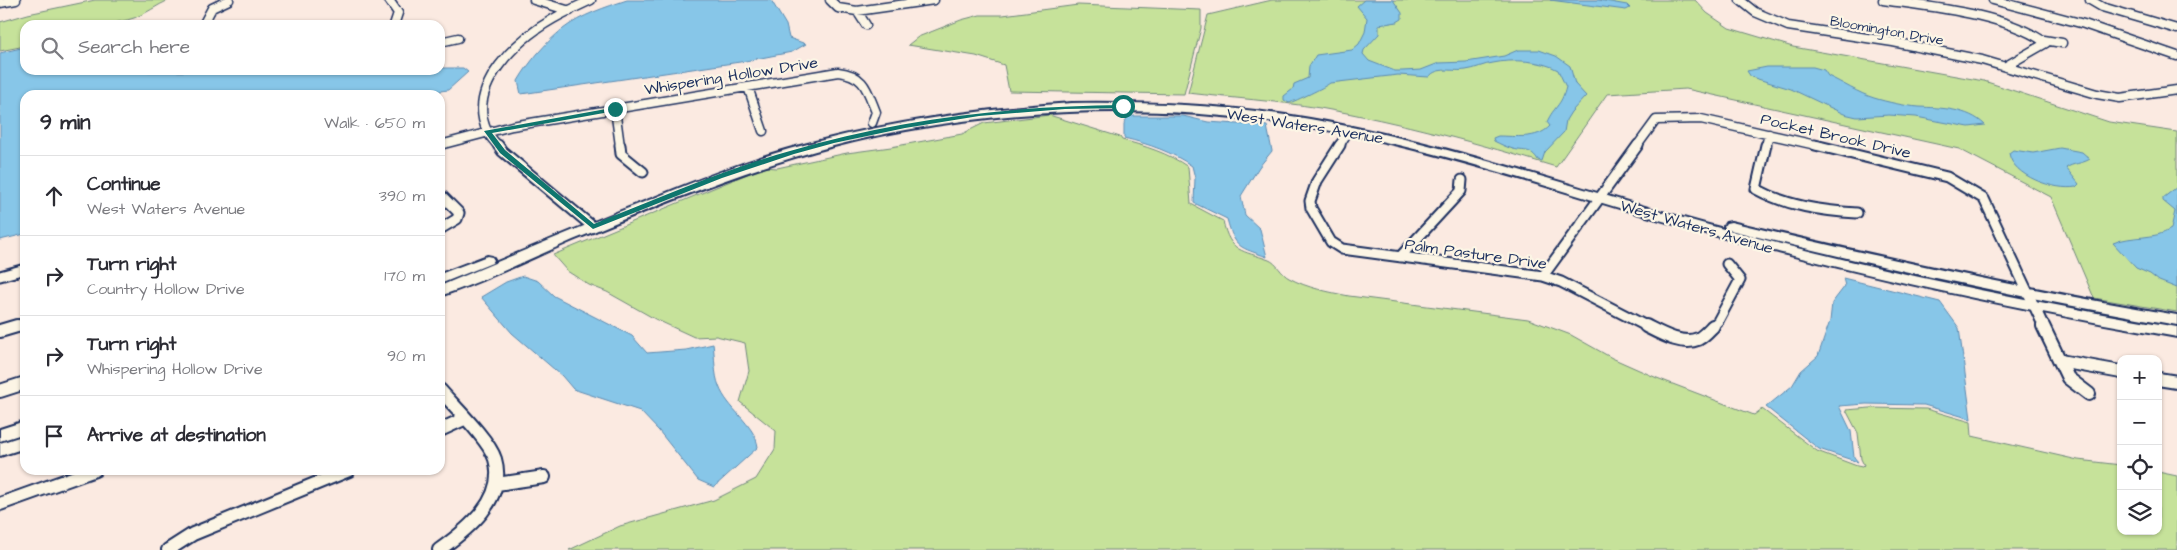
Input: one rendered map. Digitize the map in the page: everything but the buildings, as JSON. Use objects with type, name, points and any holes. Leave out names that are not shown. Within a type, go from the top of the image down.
[{"type":"street","points":[[0,4],[16,0]]},
{"type":"street","points":[[205,20],[211,7],[229,0]]},
{"type":"street","points":[[389,0],[398,12],[396,20]]},
{"type":"street","points":[[534,0],[570,10]]},
{"type":"street","points":[[589,223],[502,151],[487,131],[481,106],[491,76],[510,51],[552,19],[591,0]]},
{"type":"street","points":[[830,0],[838,8],[857,11],[934,0]]},
{"type":"street","name":"Bloomington Drive","points":[[1740,0],[1754,12],[1788,26],[1893,42],[2006,66],[2097,94],[2120,98],[2175,92]]},
{"type":"street","name":"Bloomington Drive","points":[[1883,0],[1963,14],[2015,26],[2039,35],[2044,40],[2062,43]]},
{"type":"street","points":[[1993,0],[2084,24],[2177,56]]},
{"type":"street","points":[[2090,0],[2102,7],[2177,29]]},
{"type":"street","points":[[857,11],[866,25]]},
{"type":"street","points":[[445,41],[458,38]]},
{"type":"street","points":[[2006,66],[2046,43],[2044,40]]},
{"type":"street","name":"Whispering Hollow Drive","points":[[445,144],[487,131],[838,72],[852,73],[860,77],[874,117]]},
{"type":"street","points":[[748,87],[763,131]]},
{"type":"street","name":"West Waters Avenue","points":[[445,289],[589,223],[735,160],[874,117],[1064,99],[1154,99],[1227,103],[1296,112],[1398,131],[1768,246],[1857,268],[2032,300],[2177,332]]},
{"type":"street","name":"West Waters Avenue","points":[[445,277],[589,223],[792,152],[905,126],[979,114],[1065,108],[1173,108],[1236,113],[1349,130],[1604,195]]},
{"type":"street","points":[[615,109],[621,154],[643,172]]},
{"type":"street","name":"Pocket Brook Drive","points":[[1604,195],[1656,120],[1701,118],[1947,177],[1984,199],[2068,378],[2090,394]]},
{"type":"street","name":"Palm Pasture Drive","points":[[1349,130],[1317,181],[1310,201],[1311,208],[1331,242],[1342,249],[1543,276],[1561,282],[1668,337],[1691,341],[1700,338],[1718,321],[1740,280],[1727,264]]},
{"type":"street","points":[[1769,134],[1756,189],[1768,196],[1830,212],[1857,213]]},
{"type":"street","points":[[1400,257],[1462,191],[1462,180]]},
{"type":"street","points":[[1543,276],[1604,195]]},
{"type":"street","points":[[445,199],[459,213],[457,219],[445,226]]},
{"type":"street","points":[[0,276],[20,270]]},
{"type":"street","name":"West Waters Avenue","points":[[2032,300],[2177,320]]},
{"type":"street","points":[[0,331],[20,325]]},
{"type":"street","points":[[2060,361],[2117,371]]},
{"type":"street","points":[[2162,380],[2177,382]]},
{"type":"street","points":[[0,391],[20,385]]},
{"type":"street","points":[[439,550],[460,536],[485,509],[497,484],[495,457],[445,396]]},
{"type":"street","points":[[445,428],[464,419]]},
{"type":"street","points":[[0,436],[20,429]]},
{"type":"street","points":[[0,450],[20,443]]},
{"type":"street","points":[[0,504],[81,475]]},
{"type":"street","points":[[168,550],[193,534],[337,475]]},
{"type":"street","points":[[497,484],[544,477]]},
{"type":"green space","points":[[95,0],[169,0],[134,18],[125,20],[20,20],[20,47],[0,51],[0,22]]},
{"type":"green space","points":[[1272,0],[1695,0],[1707,13],[1729,28],[1793,47],[1984,81],[2109,122],[2177,132],[2177,312],[2094,298],[2051,197],[1959,149],[1686,89],[1607,94],[1556,167],[1439,134],[1380,120],[1287,103],[1188,93],[1208,15]]},
{"type":"green space","points":[[1078,5],[1201,10],[1201,28],[1184,94],[1009,91],[1004,65],[976,56],[908,45],[918,37],[961,20],[980,15],[1003,15]]},
{"type":"green space","points":[[1049,115],[1156,150],[1188,167],[1191,204],[1223,221],[1229,239],[1238,249],[1272,261],[1286,276],[1296,281],[1318,289],[1349,296],[1528,319],[1571,335],[1612,358],[1657,378],[1754,415],[1762,409],[1817,451],[1857,466],[1862,467],[1864,465],[1861,459],[1858,433],[1846,410],[1870,408],[1926,409],[1971,422],[1972,436],[2078,460],[2117,465],[2117,535],[2162,535],[2162,473],[2177,476],[2177,550],[569,550],[620,526],[714,500],[756,479],[775,449],[776,431],[740,402],[749,371],[745,343],[716,336],[694,337],[655,319],[607,292],[589,285],[567,271],[553,255],[764,167],[777,168],[847,153],[962,134],[984,123]]},
{"type":"water","points":[[627,0],[771,0],[786,25],[789,38],[806,44],[792,52],[740,62],[521,94],[518,81],[527,67],[550,40],[570,24]]},
{"type":"water","points":[[1364,0],[1393,0],[1402,13],[1402,19],[1397,22],[1379,25],[1379,34],[1364,50],[1363,54],[1369,61],[1395,71],[1421,70],[1439,63],[1466,62],[1504,56],[1518,50],[1539,50],[1556,56],[1570,66],[1575,84],[1586,96],[1571,112],[1566,120],[1564,132],[1545,152],[1542,161],[1538,160],[1530,152],[1513,149],[1494,141],[1493,138],[1498,136],[1518,137],[1532,135],[1550,126],[1547,122],[1560,103],[1566,87],[1558,70],[1535,62],[1509,61],[1466,70],[1441,70],[1429,77],[1398,75],[1330,83],[1293,102],[1289,103],[1284,100],[1284,96],[1293,89],[1294,84],[1308,78],[1309,66],[1316,55],[1352,50],[1359,44],[1365,32],[1367,18],[1357,6]]},
{"type":"water","points":[[1550,0],[1599,0],[1627,5],[1630,8],[1626,10]]},
{"type":"water","points":[[20,48],[20,75],[445,75],[445,68],[463,68],[468,72],[448,90],[445,90],[20,90],[20,235],[0,240],[0,53]]},
{"type":"water","points":[[1767,67],[1813,67],[1824,70],[1828,76],[1874,98],[1908,106],[1954,110],[1971,115],[1985,125],[1969,127],[1916,117],[1889,115],[1857,117],[1844,114],[1791,89],[1751,77],[1747,71]]},
{"type":"water","points":[[1128,116],[1183,116],[1208,122],[1267,126],[1272,151],[1259,167],[1241,196],[1245,215],[1260,229],[1267,257],[1240,246],[1233,236],[1227,219],[1194,203],[1195,178],[1192,166],[1160,149],[1124,138],[1124,124]]},
{"type":"water","points":[[2060,148],[2082,152],[2090,159],[2066,168],[2079,184],[2076,187],[2057,187],[2026,175],[2018,169],[2009,153],[2013,150],[2033,153]]},
{"type":"water","points":[[2177,187],[2177,288],[2159,281],[2150,274],[2136,268],[2113,243],[2158,235],[2171,229],[2175,211],[2163,201],[2163,198]]},
{"type":"water","points":[[523,276],[538,281],[554,296],[632,336],[647,353],[686,350],[713,344],[715,371],[719,386],[728,402],[752,431],[758,447],[714,487],[698,480],[659,431],[640,411],[573,389],[562,376],[512,333],[481,297],[506,282]]},
{"type":"water","points":[[1843,278],[1940,302],[1959,328],[1971,419],[1924,405],[1866,404],[1839,406],[1851,431],[1854,457],[1858,462],[1819,449],[1766,407],[1792,386],[1801,371],[1818,356],[1830,321],[1832,303],[1845,286]]},
{"type":"route","points":[[615,109],[487,131],[502,151],[593,227],[752,165],[792,152],[833,142],[905,126],[979,114],[1123,106]]}]
